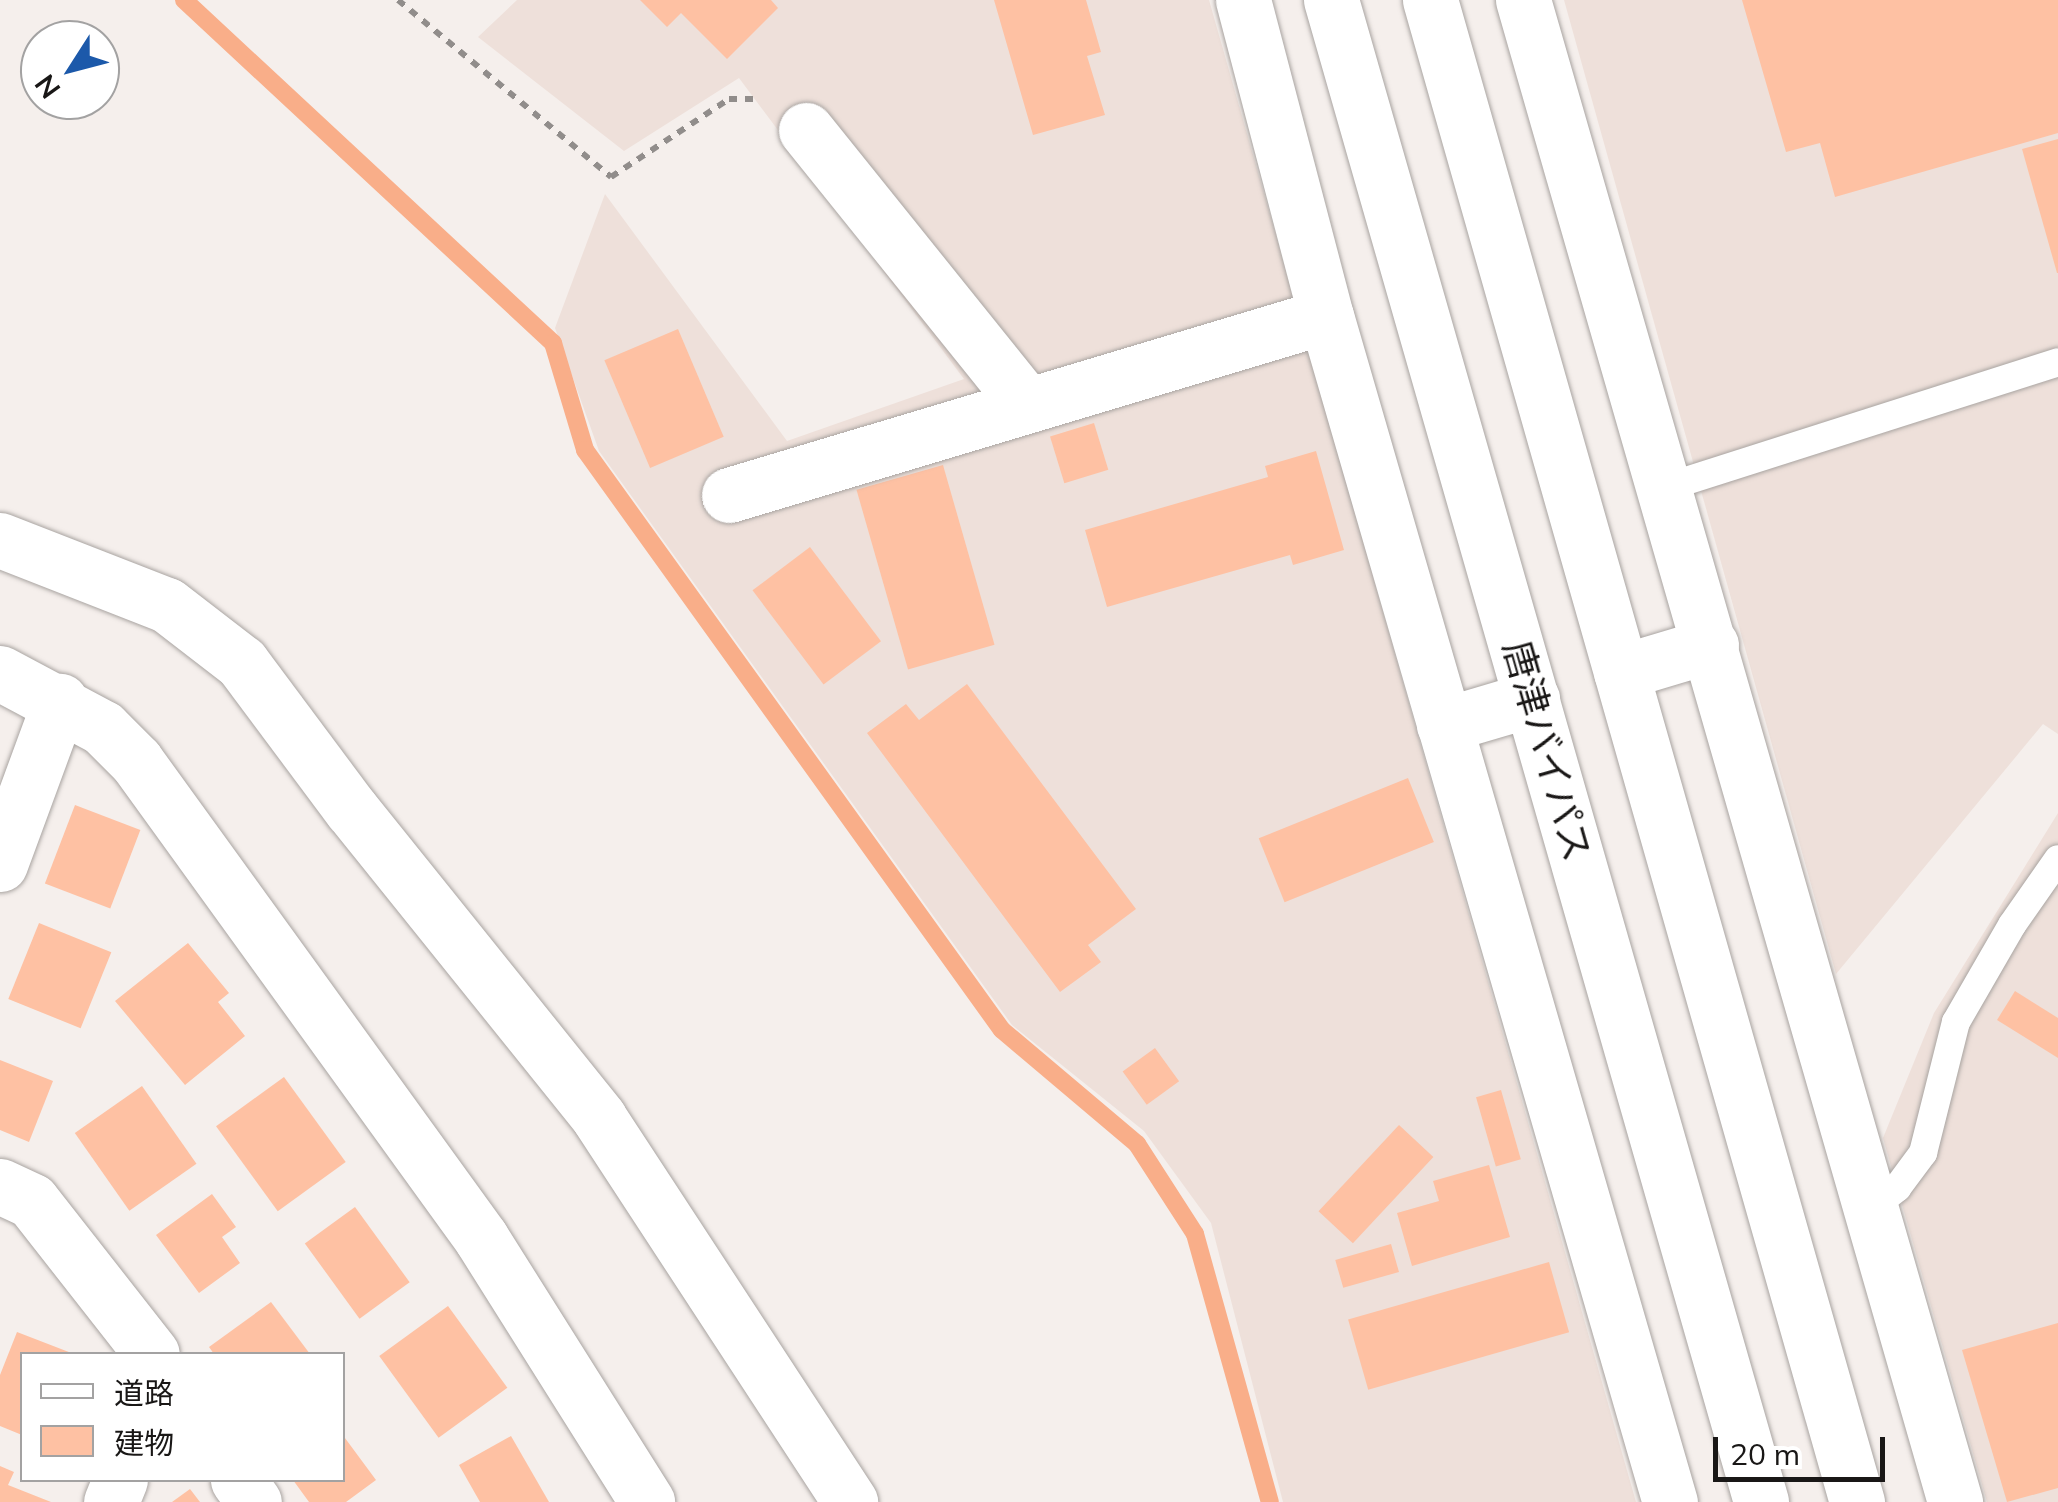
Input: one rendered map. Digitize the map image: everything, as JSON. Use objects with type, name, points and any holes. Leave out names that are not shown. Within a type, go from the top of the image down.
[{"type":"main road","points":[[1243,0],[1326,316],[1670,1502]]},
{"type":"main road","name":"唐津バイパス","points":[[1332,0],[1762,1502]]},
{"type":"main road","points":[[1430,0],[1857,1502]]},
{"type":"main road","points":[[1524,0],[1667,487],[1868,1210],[1955,1502]]},
{"type":"main road","points":[[806,130],[1027,405]]},
{"type":"main road","points":[[729,495],[1326,316]]},
{"type":"main road","points":[[0,540],[167,605],[242,664],[351,809],[599,1118],[850,1502]]},
{"type":"main road","points":[[1620,672],[1711,645]]},
{"type":"main road","points":[[0,673],[60,701],[103,728],[136,761],[481,1238],[647,1502]]},
{"type":"main road","points":[[1444,725],[1532,699]]},
{"type":"main road","points":[[0,864],[60,701]]},
{"type":"main road","points":[[0,1186],[32,1201],[150,1352]]},
{"type":"lane","points":[[1667,487],[2058,362]]},
{"type":"lane","points":[[1868,1210],[1898,1188],[1923,1153],[1956,1022],[2012,925],[2058,860]]},
{"type":"path","points":[[398,0],[611,177],[729,99],[780,99],[806,130]]},
{"type":"shaded area","points":[[517,0],[1209,0],[1636,1502],[1283,1502],[1211,1223],[1144,1131],[1012,1025],[599,451],[555,328],[605,194],[787,441],[964,379],[739,78],[624,151],[478,37]]},
{"type":"shaded area","points":[[1564,0],[2058,0],[2058,734],[2043,724],[1836,974]]},
{"type":"shaded area","points":[[2058,813],[2058,1502],[1987,1502],[1883,1138],[1934,1013]]},
{"type":"building","points":[[640,0],[771,0],[778,8],[727,59],[681,13],[667,27]]},
{"type":"building","points":[[994,0],[1086,0],[1101,52],[1087,56],[1105,115],[1033,135]]},
{"type":"building","points":[[1742,0],[2058,0],[2058,133],[1835,197],[1820,143],[1786,152]]},
{"type":"building","points":[[2058,139],[2058,273],[2057,273],[2022,149]]},
{"type":"building","points":[[678,329],[724,437],[650,468],[604,360]]},
{"type":"building","points":[[1094,423],[1108,470],[1064,483],[1050,436]]},
{"type":"building","points":[[1316,451],[1344,550],[1293,565],[1290,555],[1107,607],[1085,530],[1268,477],[1265,466]]},
{"type":"building","points":[[943,465],[995,645],[908,670],[856,490]]},
{"type":"building","points":[[810,547],[881,641],[824,685],[752,590]]},
{"type":"building","points":[[967,684],[1136,909],[1088,945],[1101,962],[1060,992],[867,733],[906,704],[919,720]]},
{"type":"building","points":[[1408,778],[1434,842],[1285,902],[1259,838]]},
{"type":"building","points":[[75,805],[140,830],[110,909],[45,883]]},
{"type":"building","points":[[39,923],[111,952],[81,1028],[8,999]]},
{"type":"building","points":[[188,943],[229,993],[218,1002],[245,1036],[185,1085],[115,1001]]},
{"type":"building","points":[[2015,991],[2058,1018],[2058,1058],[1997,1020]]},
{"type":"building","points":[[1155,1048],[1179,1081],[1147,1105],[1123,1072]]},
{"type":"building","points":[[0,1060],[53,1081],[29,1142],[0,1130]]},
{"type":"building","points":[[284,1077],[346,1162],[278,1211],[216,1126]]},
{"type":"building","points":[[142,1086],[196,1164],[129,1211],[75,1133]]},
{"type":"building","points":[[1501,1090],[1521,1159],[1496,1166],[1476,1097]]},
{"type":"building","points":[[1399,1125],[1433,1157],[1353,1243],[1319,1211]]},
{"type":"building","points":[[1489,1165],[1510,1237],[1412,1266],[1397,1213],[1439,1201],[1433,1181]]},
{"type":"building","points":[[212,1194],[236,1227],[222,1237],[240,1263],[199,1293],[156,1235]]},
{"type":"building","points":[[355,1207],[410,1282],[360,1319],[305,1243]]},
{"type":"building","points":[[1391,1244],[1399,1272],[1343,1288],[1335,1260]]},
{"type":"building","points":[[1549,1262],[1569,1332],[1368,1390],[1348,1320]]},
{"type":"building","points":[[271,1302],[308,1352],[213,1352],[209,1347]]},
{"type":"building","points":[[448,1306],[507,1388],[439,1438],[379,1356]]},
{"type":"building","points":[[2058,1323],[2058,1488],[2007,1502],[1962,1350]]},
{"type":"building","points":[[17,1332],[69,1352],[20,1352],[20,1434],[0,1426],[0,1375]]},
{"type":"building","points":[[511,1436],[549,1502],[480,1502],[459,1465]]},
{"type":"building","points":[[345,1438],[376,1480],[346,1502],[309,1502],[294,1482],[345,1482]]},
{"type":"building","points":[[0,1466],[14,1472],[8,1485],[51,1502],[0,1502]]},
{"type":"building","points":[[190,1489],[200,1502],[172,1502]]},
{"type":"waterway","points":[[184,0],[553,343],[585,450],[1002,1030],[1137,1144],[1195,1234],[1270,1502]]}]
